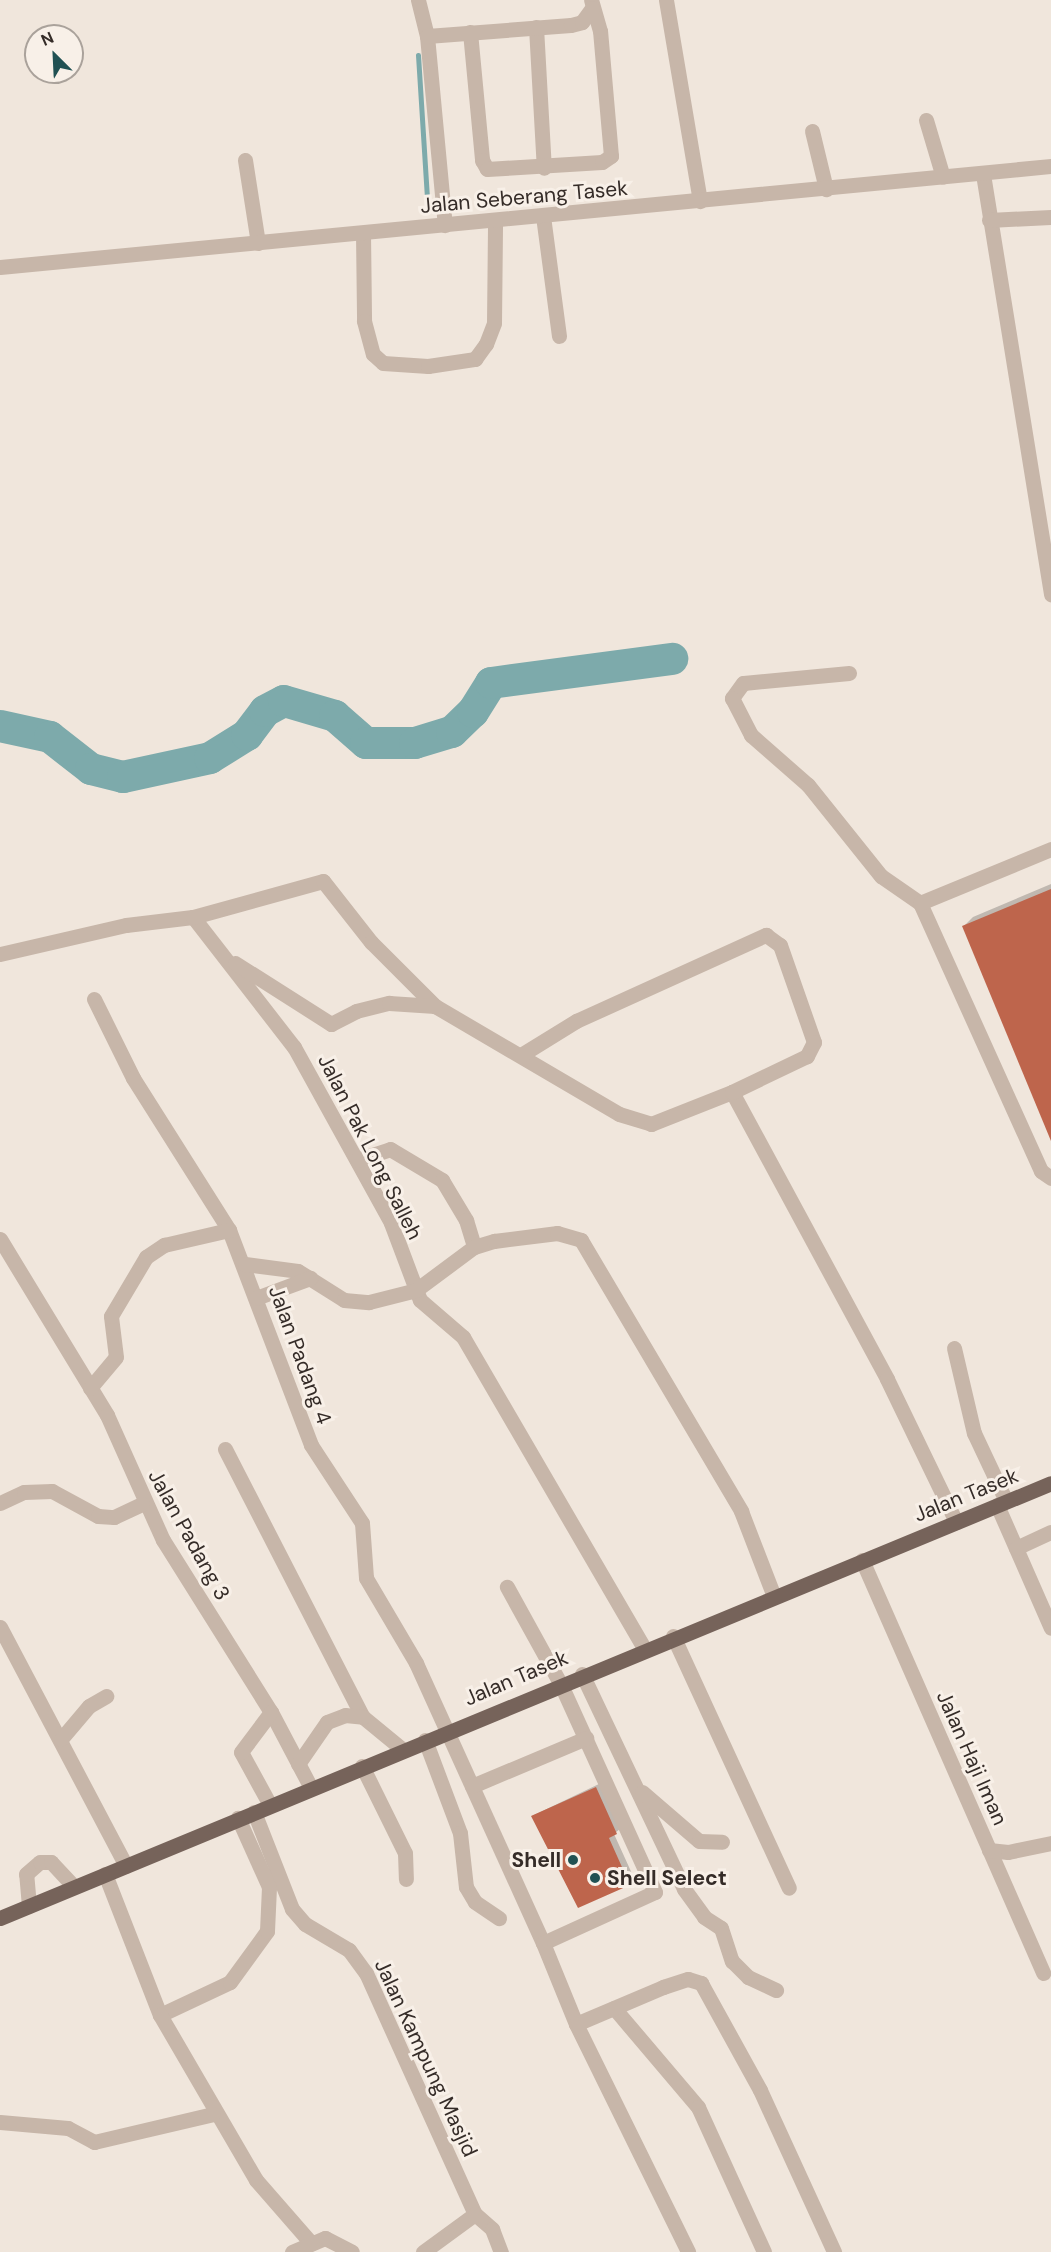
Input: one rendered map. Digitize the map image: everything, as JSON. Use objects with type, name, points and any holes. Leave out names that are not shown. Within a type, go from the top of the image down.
[{"type":"main road","name":"Jalan Tasek","points":[[0,1918],[773,1594],[1051,1483]]},
{"type":"street","points":[[418,0],[427,36],[445,225]]},
{"type":"street","points":[[666,0],[700,201]]},
{"type":"street","points":[[427,36],[582,22],[592,4]]},
{"type":"street","points":[[470,32],[482,160],[497,172],[602,162],[611,156],[600,31],[592,4]]},
{"type":"street","points":[[536,27],[544,168]]},
{"type":"street","points":[[926,120],[943,177]]},
{"type":"street","points":[[812,131],[826,189]]},
{"type":"street","points":[[245,160],[258,243]]},
{"type":"street","name":"Jalan Seberang Tasek","points":[[0,267],[1051,166]]},
{"type":"street","points":[[982,174],[1051,595]]},
{"type":"street","points":[[543,216],[559,336]]},
{"type":"street","points":[[989,220],[1051,217]]},
{"type":"street","points":[[363,233],[364,321],[373,354],[383,363],[428,366],[475,359],[494,323],[495,221]]},
{"type":"street","points":[[849,673],[743,683],[732,698],[751,735],[808,785],[881,876],[920,903],[1041,1171],[1051,1178]]},
{"type":"street","points":[[920,903],[1051,849]]},
{"type":"street","points":[[0,954],[126,925],[193,917],[322,881],[371,942],[435,1006],[638,1123],[659,1121],[732,1092],[807,1056],[814,1041],[780,945],[766,935],[576,1021],[521,1055]]},
{"type":"street","name":"Jalan Pak Long Salleh","points":[[193,917],[233,962],[294,1047],[357,1160],[416,1290],[464,1337],[644,1648]]},
{"type":"street","points":[[233,962],[331,1024],[356,1011],[389,1003],[435,1006]]},
{"type":"street","name":"Jalan Padang 4","points":[[94,999],[138,1087],[229,1230],[245,1264],[311,1445],[362,1523],[366,1578],[447,1730],[543,1943],[576,2024],[688,2252]]},
{"type":"street","points":[[732,1092],[887,1379],[956,1522]]},
{"type":"street","points":[[357,1160],[390,1149],[442,1180],[466,1220],[474,1247]]},
{"type":"street","points":[[90,1388],[116,1357],[111,1316],[146,1257],[164,1245],[229,1230]]},
{"type":"street","points":[[245,1264],[298,1271],[344,1300],[369,1302],[416,1290],[474,1247],[557,1233],[581,1240],[741,1511],[773,1594]]},
{"type":"street","name":"Jalan Padang 3","points":[[0,1239],[90,1388],[142,1504],[271,1712],[311,1788]]},
{"type":"street","points":[[256,1298],[310,1278]]},
{"type":"street","points":[[954,1348],[974,1433],[1016,1548],[1047,1609],[1051,1628]]},
{"type":"street","points":[[225,1449],[363,1717],[402,1749]]},
{"type":"street","points":[[0,1503],[24,1492],[52,1491],[98,1516],[114,1517],[142,1504]]},
{"type":"street","points":[[1016,1548],[1051,1532]]},
{"type":"street","name":"Jalan Haji Iman","points":[[862,1560],[1043,1973]]},
{"type":"street","points":[[507,1587],[560,1683],[655,1892],[543,1943]]},
{"type":"street","points":[[0,1627],[126,1866]]},
{"type":"street","points":[[673,1636],[789,1888]]},
{"type":"street","points":[[582,1674],[684,1889],[704,1917],[721,1928],[732,1961],[748,1977],[776,1990]]},
{"type":"street","points":[[61,1739],[89,1706],[106,1696]]},
{"type":"street","points":[[270,1805],[241,1752],[271,1712]]},
{"type":"street","points":[[298,1764],[327,1722],[345,1715],[363,1717]]},
{"type":"street","points":[[472,1786],[586,1738]]},
{"type":"street","points":[[425,1740],[460,1833],[466,1887],[475,1902],[499,1918]]},
{"type":"street","points":[[362,1767],[405,1853],[406,1879]]},
{"type":"street","points":[[635,1786],[699,1841],[722,1842]]},
{"type":"street","name":"Jalan Kampung Masjid","points":[[254,1812],[292,1909],[305,1924],[349,1950],[366,1973],[475,2214],[492,2229],[501,2252]]},
{"type":"street","points":[[160,2015],[230,1982],[267,1930],[268,1887],[238,1818]]},
{"type":"street","points":[[989,1850],[1008,1852],[1051,1844]]},
{"type":"street","points":[[29,1906],[26,1874],[40,1862],[51,1862],[74,1887]]},
{"type":"street","points":[[105,1874],[160,2015],[213,2114],[256,2180],[311,2243]]},
{"type":"street","points":[[576,2024],[688,1979],[701,1983],[760,2090],[834,2252]]},
{"type":"street","points":[[614,2007],[698,2107],[764,2249]]},
{"type":"street","points":[[0,2122],[68,2128],[94,2142],[213,2114]]},
{"type":"street","points":[[423,2252],[475,2214]]},
{"type":"street","points":[[292,2252],[325,2238],[352,2252]]},
{"type":"building","points":[[1051,889],[1051,1141],[962,926]]},
{"type":"building","points":[[596,1787],[617,1834],[609,1838],[630,1885],[578,1908],[531,1816]]},
{"type":"waterway","points":[[418,55],[427,199]]},
{"type":"waterway","points":[[0,726],[50,737],[91,769],[123,777],[210,758],[247,735],[265,711],[284,701],[335,716],[366,743],[415,743],[452,732],[473,712],[491,683],[672,659]]},
{"type":"place","name":"Shell","points":[[573,1860]]},
{"type":"place","name":"Shell Select","points":[[595,1878]]}]
